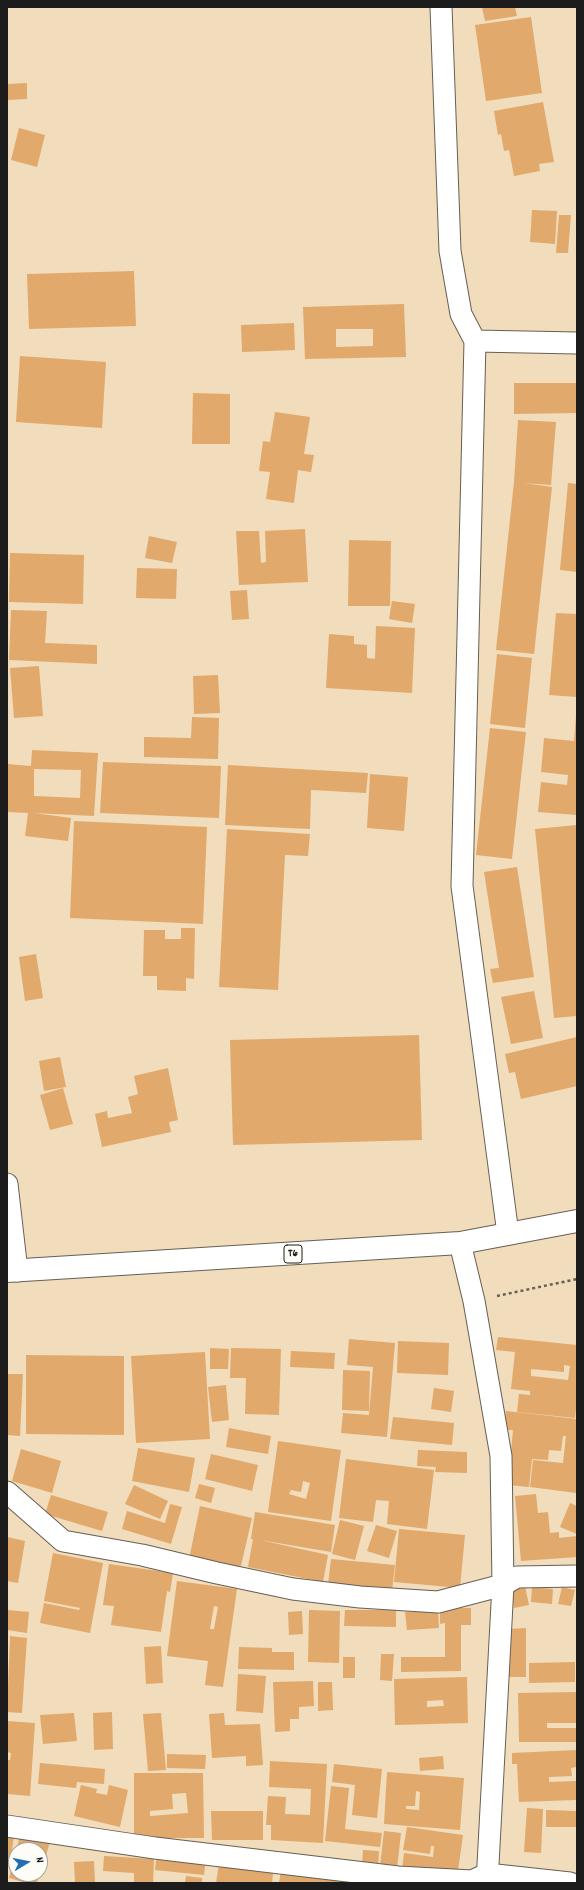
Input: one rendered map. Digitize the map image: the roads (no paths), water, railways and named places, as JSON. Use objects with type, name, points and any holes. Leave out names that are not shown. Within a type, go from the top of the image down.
[{"type":"highway","name":"T6","points":[[12,1271],[460,1243],[577,1221]]},
{"type":"street","points":[[441,7],[450,251],[461,314],[475,340],[462,886],[508,1234]]},
{"type":"street","points":[[475,340],[577,343]]},
{"type":"street","points":[[7,1184],[12,1271]]},
{"type":"street","points":[[460,1243],[474,1301],[501,1456],[503,1585],[487,1878]]},
{"type":"street","points":[[7,1492],[63,1541],[142,1555],[293,1589],[360,1597],[438,1602],[503,1585],[516,1577],[577,1576]]},
{"type":"street","points":[[7,1826],[155,1848],[398,1877],[472,1882],[487,1878],[570,1883]]}]
